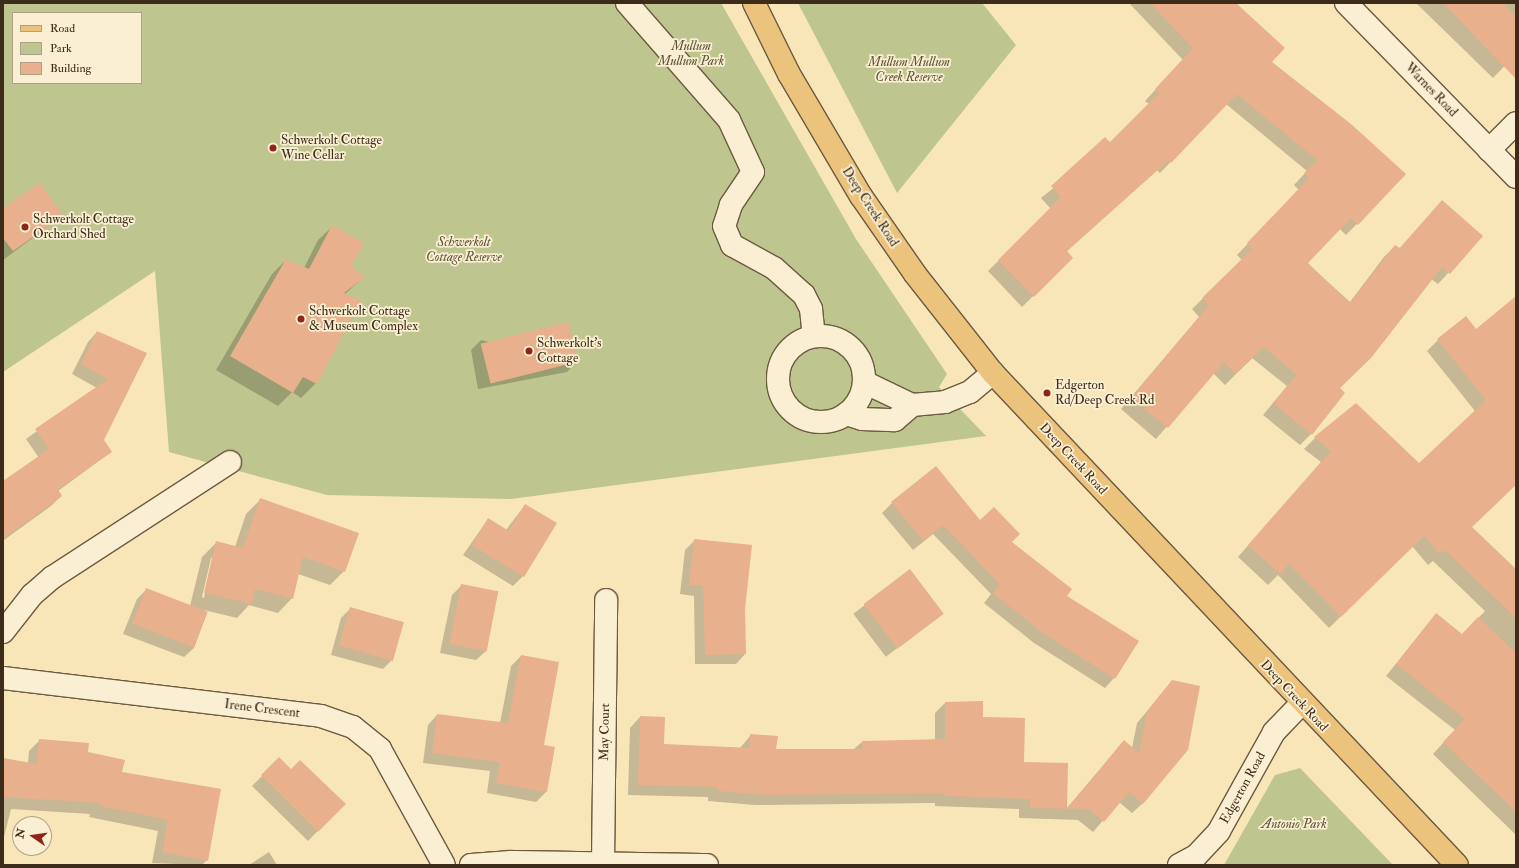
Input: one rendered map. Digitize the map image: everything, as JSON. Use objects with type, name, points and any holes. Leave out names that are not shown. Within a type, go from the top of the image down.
[{"type":"main road","name":"Deep Creek Road","points":[[754,3],[789,74],[860,196],[915,274],[993,373],[1301,704],[1457,865]]},
{"type":"street","points":[[627,3],[729,120],[753,172],[731,205],[724,226],[729,239],[732,245],[774,268],[804,295],[811,309],[814,336]]},
{"type":"street","name":"Warnes Road","points":[[1346,3],[1516,178]]},
{"type":"street","points":[[1489,150],[1516,123]]},
{"type":"street","points":[[814,336],[828,336],[850,346],[863,366],[864,382],[861,396],[846,414],[826,422],[810,420],[796,413],[782,395],[778,380],[782,360],[795,344],[814,336]]},
{"type":"street","points":[[864,382],[912,405],[945,402],[970,392],[993,373]]},
{"type":"street","points":[[846,414],[862,419],[895,420],[912,405]]},
{"type":"street","points":[[3,632],[32,595],[53,577],[230,462]]},
{"type":"street","name":"May Court","points":[[603,864],[606,600]]},
{"type":"street","name":"Irene Crescent","points":[[3,678],[321,716],[353,727],[380,750],[444,865]]},
{"type":"street","name":"Edgerton Road","points":[[1179,865],[1196,856],[1219,831],[1274,732],[1301,704]]},
{"type":"street","points":[[472,865],[707,865]]},
{"type":"green space","name":"Schwerkolt Cottage Reserve","points":[[3,3],[721,3],[856,239],[947,374],[939,387],[986,436],[511,499],[327,495],[169,452],[155,271],[3,372]]},
{"type":"green space","name":"Mullum Mullum Creek Reserve","points":[[798,3],[982,3],[1016,45],[897,193]]},
{"type":"green space","name":"Antonio Park","points":[[1300,768],[1393,865],[1224,865],[1275,775]]},
{"type":"building","points":[[1150,3],[1236,3],[1285,48],[1272,62],[1351,124],[1406,174],[1358,225],[1351,218],[1308,263],[1346,300],[1351,302],[1395,245],[1400,248],[1442,200],[1483,236],[1450,274],[1442,267],[1371,358],[1340,388],[1345,393],[1312,435],[1273,403],[1297,375],[1264,347],[1236,374],[1224,362],[1168,428],[1131,398],[1209,305],[1202,298],[1252,249],[1247,243],[1309,178],[1304,173],[1317,160],[1237,94],[1171,163],[1169,160],[1067,251],[1073,258],[1034,297],[998,260],[1061,197],[1051,186],[1105,137],[1110,142],[1159,93],[1155,89],[1193,48]]},
{"type":"building","points":[[1443,3],[1503,3],[1516,17],[1516,79]]},
{"type":"building","name":"Schwerkolt Cottage Orchard Shed","points":[[40,183],[63,216],[13,251],[3,238],[3,208]]},
{"type":"building","name":"Schwerkolt Cottage & Museum Complex","points":[[332,225],[364,243],[351,267],[365,277],[344,293],[361,301],[317,384],[303,377],[293,393],[230,356],[286,259],[309,269]]},
{"type":"building","points":[[1516,296],[1516,485],[1472,527],[1516,569],[1516,618],[1445,550],[1440,554],[1424,536],[1341,617],[1289,564],[1280,574],[1248,545],[1331,451],[1314,437],[1356,403],[1419,463],[1486,400],[1437,339],[1466,316],[1476,329]]},
{"type":"building","name":"Schwerkolt's Cottage","points":[[568,322],[578,362],[491,384],[481,344]]},
{"type":"building","points":[[97,331],[147,353],[104,440],[112,452],[58,489],[62,496],[3,539],[3,481],[49,449],[35,429],[108,379],[81,364]]},
{"type":"building","points":[[936,466],[980,520],[994,507],[1020,534],[1012,542],[1072,589],[1067,596],[1139,641],[1115,679],[1043,633],[993,593],[1000,584],[943,525],[923,541],[891,502]]},
{"type":"building","points":[[260,498],[359,533],[345,572],[303,557],[293,599],[255,589],[252,604],[204,593],[216,541],[243,548]]},
{"type":"building","points":[[525,504],[557,523],[524,577],[472,545],[488,518],[509,531]]},
{"type":"building","points":[[694,539],[752,545],[745,609],[746,654],[705,655],[703,586],[689,585]]},
{"type":"building","points":[[910,569],[944,614],[897,649],[864,604]]},
{"type":"building","points":[[461,584],[498,591],[487,651],[449,644]]},
{"type":"building","points":[[146,588],[208,612],[194,647],[132,623]]},
{"type":"building","points":[[350,607],[404,622],[393,661],[339,645]]},
{"type":"building","points":[[1436,613],[1462,634],[1478,617],[1516,653],[1516,812],[1443,742],[1465,719],[1396,664]]},
{"type":"building","points":[[521,655],[559,662],[544,745],[555,747],[547,792],[496,783],[500,762],[432,753],[437,714],[508,723]]},
{"type":"building","points":[[1172,680],[1200,686],[1188,750],[1143,804],[1129,792],[1104,822],[1089,809],[1067,809],[1124,740],[1139,753],[1147,711]]},
{"type":"building","points":[[983,701],[983,717],[1025,718],[1024,762],[1068,763],[1067,809],[1030,808],[1030,799],[945,796],[945,793],[766,795],[718,791],[718,787],[638,785],[640,716],[665,717],[664,744],[750,748],[750,734],[778,736],[776,749],[862,749],[862,741],[945,739],[945,702]]},
{"type":"building","points":[[39,739],[89,743],[88,752],[125,760],[122,772],[221,789],[208,861],[162,852],[168,820],[100,806],[100,803],[3,797],[3,758],[37,764]]},
{"type":"building","points":[[279,757],[291,769],[300,760],[346,804],[318,832],[261,775]]},
{"type":"place","name":"Schwerkolt Cottage Wine Cellar","points":[[273,148]]},
{"type":"place","name":"Schwerkolt Cottage Orchard Shed","points":[[25,227]]},
{"type":"place","name":"Schwerkolt Cottage & Museum Complex","points":[[301,319]]},
{"type":"place","name":"Schwerkolt's Cottage","points":[[529,351]]},
{"type":"place","name":"Edgerton Rd/Deep Creek Rd","points":[[1047,393]]},
{"type":"park label","name":"Mullum Mullum Park","points":[[691,54]]}]
